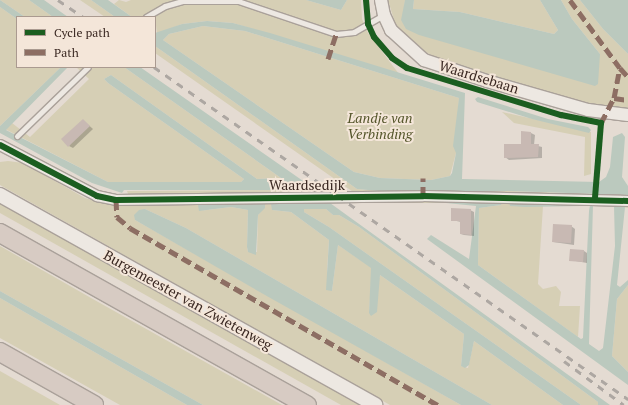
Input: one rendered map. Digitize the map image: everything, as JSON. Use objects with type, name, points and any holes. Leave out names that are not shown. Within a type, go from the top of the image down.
[{"type":"highway","points":[[0,233],[307,405]]},
{"type":"highway","points":[[0,352],[94,405]]},
{"type":"main road","name":"Burgemeester van Zwietenweg","points":[[0,195],[375,405]]},
{"type":"street","name":"Waardsebaan","points":[[381,0],[384,15],[391,30],[424,60],[487,81],[588,110],[628,115]]},
{"type":"street","name":"Waardsedijk","points":[[1,148],[97,196],[116,200],[423,196],[628,201]]},
{"type":"lane","points":[[148,16],[165,6],[183,1],[238,1],[336,34],[354,32],[384,15]]},
{"type":"lane","points":[[17,136],[87,68]]},
{"type":"green space","points":[[0,0],[29,0],[52,16],[24,16]]},
{"type":"green space","points":[[80,0],[91,0],[114,16],[104,16]]},
{"type":"green space","points":[[119,0],[126,2],[131,0],[306,0],[341,10],[347,0],[361,0],[362,19],[368,33],[399,74],[233,23],[207,21],[182,24],[157,34],[156,16],[131,16],[114,4]]},
{"type":"green space","points":[[388,0],[405,0],[404,12],[600,54],[572,19],[561,0],[580,0],[603,29],[628,54],[628,110],[582,104],[442,60],[417,48],[406,39],[395,23]]},
{"type":"green space","points":[[414,0],[540,0],[558,30],[554,34],[460,12],[413,9]]},
{"type":"green space","points":[[0,7],[16,18],[16,68],[60,68],[0,126]]},
{"type":"green space","name":"Landje van Verbinding","points":[[203,26],[245,31],[459,98],[456,153],[450,176],[431,180],[380,178],[354,172],[163,40],[169,34]]},
{"type":"green space","points":[[156,47],[357,189],[390,192],[509,191],[628,195],[628,208],[615,206],[580,206],[580,203],[540,206],[543,206],[538,284],[543,289],[556,286],[561,292],[559,306],[580,306],[578,337],[478,265],[479,208],[501,205],[446,200],[446,203],[369,203],[156,54]]},
{"type":"green space","points":[[77,68],[125,68],[281,178],[257,179],[111,75],[104,79],[108,83],[244,179],[241,182],[108,182],[5,129],[12,123],[30,137],[89,79]]},
{"type":"green space","points":[[502,112],[591,132],[591,174],[584,176],[585,137],[514,123]]},
{"type":"green space","points":[[8,161],[23,163],[85,198],[103,203],[132,205],[127,191],[316,190],[330,203],[274,201],[272,210],[291,212],[329,240],[327,270],[332,291],[338,245],[372,268],[369,313],[380,275],[464,334],[461,366],[468,368],[474,341],[563,405],[492,405],[186,228],[145,209],[135,220],[461,405],[390,405],[0,185],[0,162]],"holes":[[[253,201],[263,209],[258,215],[257,252],[248,252],[248,210],[231,207],[199,211]]]},
{"type":"green space","points":[[0,203],[363,405],[341,405],[0,213]]},
{"type":"green space","points":[[304,209],[326,209],[333,215],[339,215],[359,227],[598,402],[598,405],[581,405],[329,227],[304,212]]},
{"type":"green space","points":[[0,246],[282,405],[203,405],[0,291]]},
{"type":"green space","points":[[628,285],[628,372],[612,356],[617,299]]},
{"type":"green space","points":[[0,298],[187,405],[120,405],[0,338]]},
{"type":"green space","points":[[0,371],[60,405],[0,405]]},
{"type":"shaded area","points":[[0,0],[24,16],[16,16],[16,18],[0,7]]},
{"type":"shaded area","points":[[29,0],[44,0],[67,16],[52,16]]},
{"type":"shaded area","points":[[91,0],[108,0],[131,16],[114,16]]},
{"type":"shaded area","points":[[306,0],[347,0],[341,10]]},
{"type":"shaded area","points":[[405,0],[414,0],[413,9],[460,12],[554,34],[558,30],[540,0],[561,0],[572,19],[600,54],[598,84],[595,86],[419,35],[406,29],[401,20]]},
{"type":"shaded area","points":[[580,0],[628,0],[628,54],[603,29]]},
{"type":"shaded area","points":[[207,21],[233,23],[465,93],[462,179],[599,182],[606,177],[610,167],[613,137],[622,133],[625,137],[622,177],[628,186],[628,195],[509,191],[390,192],[357,189],[156,47],[156,33],[182,24]],"holes":[[[203,26],[245,31],[459,98],[453,146],[456,153],[450,176],[431,180],[380,178],[354,172],[163,40],[169,34]]]},
{"type":"shaded area","points":[[60,68],[67,68],[6,130],[108,182],[241,182],[244,179],[108,83],[104,79],[111,75],[257,179],[281,178],[125,68],[141,68],[316,190],[124,190],[122,193],[92,183],[0,133],[0,126]]},
{"type":"shaded area","points":[[478,97],[548,119],[588,127],[591,130],[589,133],[532,119],[477,102],[475,99]]},
{"type":"shaded area","points":[[446,200],[502,202],[501,205],[479,208],[478,265],[581,339],[583,338],[589,211],[590,205],[593,205],[589,344],[599,351],[603,348],[615,246],[614,206],[625,207],[617,285],[620,287],[628,280],[628,285],[617,299],[612,356],[628,372],[628,385],[427,239],[431,235],[469,259],[476,206],[446,203]]},
{"type":"shaded area","points":[[274,201],[330,203],[610,405],[598,405],[598,402],[359,227],[339,215],[333,215],[326,209],[304,209],[304,212],[329,227],[581,405],[563,405],[474,341],[469,365],[465,368],[461,366],[464,334],[380,275],[377,312],[371,316],[369,313],[371,268],[338,245],[332,291],[326,290],[329,240],[291,212],[272,210],[271,204]]},
{"type":"shaded area","points":[[509,201],[580,203],[580,206],[510,206]]},
{"type":"shaded area","points":[[204,203],[265,203],[265,208],[258,215],[256,255],[248,252],[247,247],[248,210],[231,207],[199,211],[198,205]]},
{"type":"shaded area","points":[[145,209],[186,228],[492,405],[461,405],[265,295],[135,220],[134,215],[139,210]]},
{"type":"shaded area","points":[[0,291],[203,405],[187,405],[0,298]]},
{"type":"building","points":[[83,119],[90,126],[68,147],[61,139]]},
{"type":"building","points":[[521,131],[531,132],[531,144],[539,144],[538,157],[504,158],[504,144],[521,144]]},
{"type":"building","points":[[451,208],[471,209],[471,235],[460,234],[460,221],[451,221]]},
{"type":"building","points":[[553,224],[572,225],[571,243],[552,242]]},
{"type":"building","points":[[570,249],[584,250],[583,262],[569,261]]},
{"type":"railway","points":[[58,0],[82,16]]},
{"type":"railway","points":[[155,68],[628,399]]},
{"type":"railway","points":[[564,361],[624,405]]},
{"type":"marked path","points":[[570,0],[620,68]]},
{"type":"marked path","points":[[328,59],[336,34]]},
{"type":"marked path","points":[[614,98],[620,68],[628,77]]},
{"type":"marked path","points":[[601,123],[614,98],[628,100]]},
{"type":"marked path","points":[[423,178],[423,196]]},
{"type":"marked path","points":[[116,200],[117,217],[130,228],[438,405]]},
{"type":"cycle path","points":[[366,0],[368,24],[374,37],[392,58],[407,68],[561,115],[601,123],[595,198]]},
{"type":"cycle path","points":[[0,145],[97,196],[116,200],[423,196],[628,201]]}]
